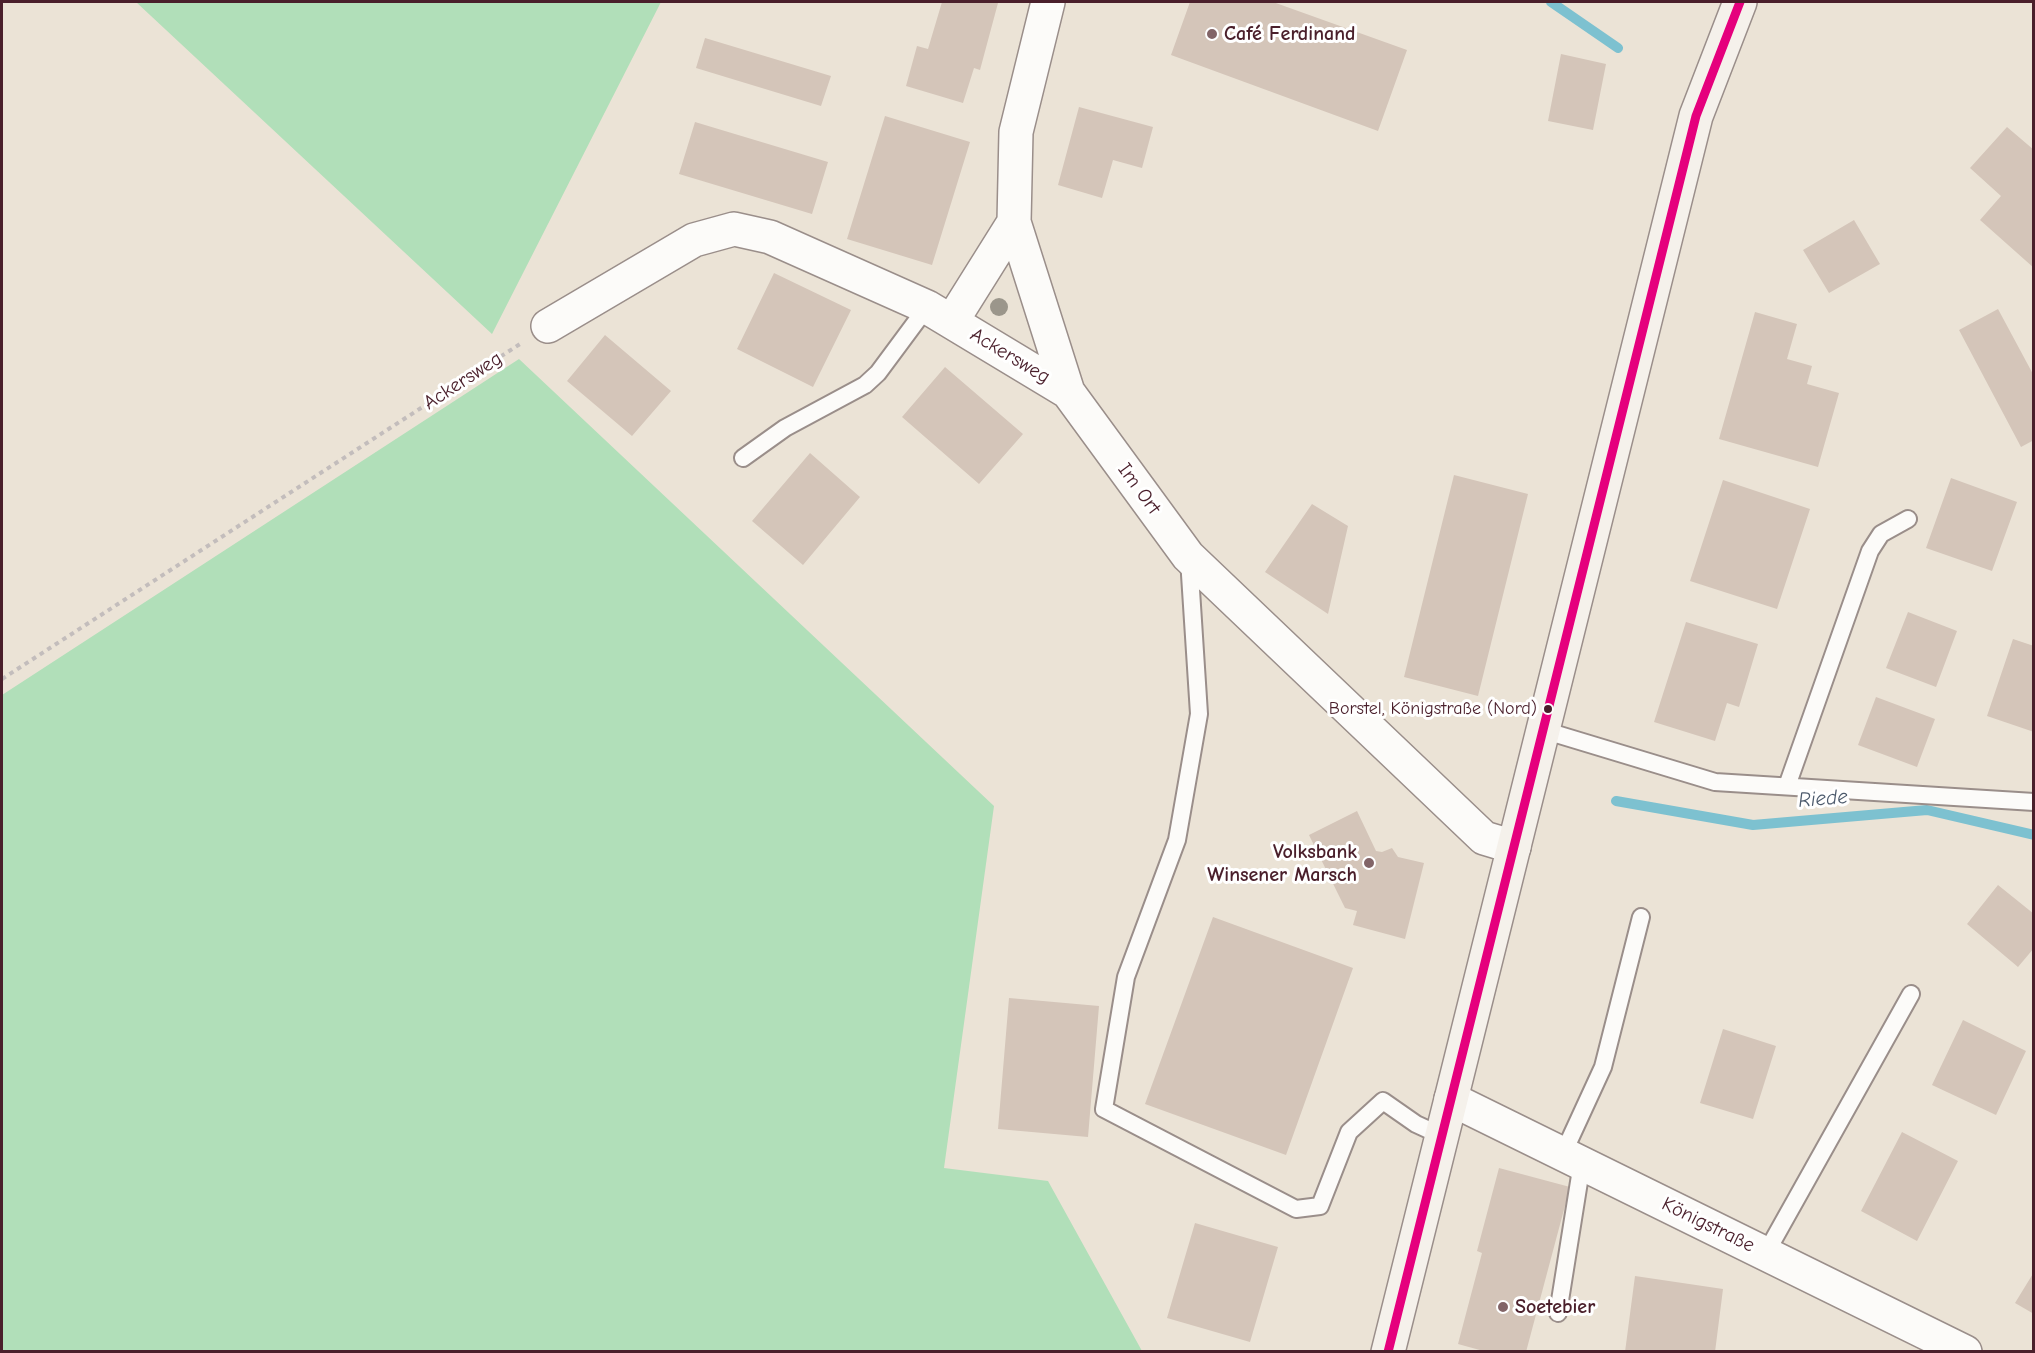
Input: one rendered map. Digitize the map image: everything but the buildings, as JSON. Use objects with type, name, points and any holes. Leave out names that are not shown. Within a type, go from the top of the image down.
[{"type":"main road","points":[[1388,1352],[1696,116],[1740,2]]},
{"type":"street","name":"Im Ort","points":[[1048,2],[1016,132],[1014,222],[1068,392],[1188,556],[1484,838],[1514,847]]},
{"type":"street","name":"Ackersweg","points":[[940,314],[1014,222]]},
{"type":"street","name":"Ackersweg","points":[[548,326],[694,240],[734,229],[770,237],[940,314],[1068,392]]},
{"type":"street","name":"Königstraße","points":[[1451,1099],[1766,1254],[1906,1338],[1965,1352]]},
{"type":"lane","points":[[743,458],[784,428],[865,385],[940,314]]},
{"type":"lane","points":[[1787,786],[1870,551],[1881,534],[1908,519]]},
{"type":"lane","points":[[1188,556],[1200,714],[1176,840],[1126,977],[1104,1109],[1296,1209],[1320,1206],[1349,1132],[1383,1101],[1416,1124],[1442,1136]]},
{"type":"lane","points":[[1543,730],[1715,782],[2034,802]]},
{"type":"lane","points":[[1558,1313],[1573,1159],[1603,1067],[1641,917]]},
{"type":"lane","points":[[1766,1254],[1911,994]]},
{"type":"path","name":"Ackersweg","points":[[2,679],[548,326]]},
{"type":"green space","points":[[136,2],[661,2],[492,334]]},
{"type":"green space","points":[[519,359],[994,806],[944,1168],[1048,1181],[1142,1351],[2,1351],[2,695]]},
{"type":"waterway","name":"Riede","points":[[1551,2],[1618,48]]},
{"type":"waterway","name":"Riede","points":[[1616,801],[1753,825],[1927,810],[2034,835]]},
{"type":"transit line","points":[[1388,1352],[1696,116],[1740,2]]},
{"type":"place","name":"Café Ferdinand","points":[[1212,34]]},
{"type":"place","name":"Borstel, Königstraße (Nord)","points":[[1548,709]]},
{"type":"place","name":"Volksbank Winsener Marsch","points":[[1369,863]]},
{"type":"place","name":"Soetebier","points":[[1503,1307]]}]
